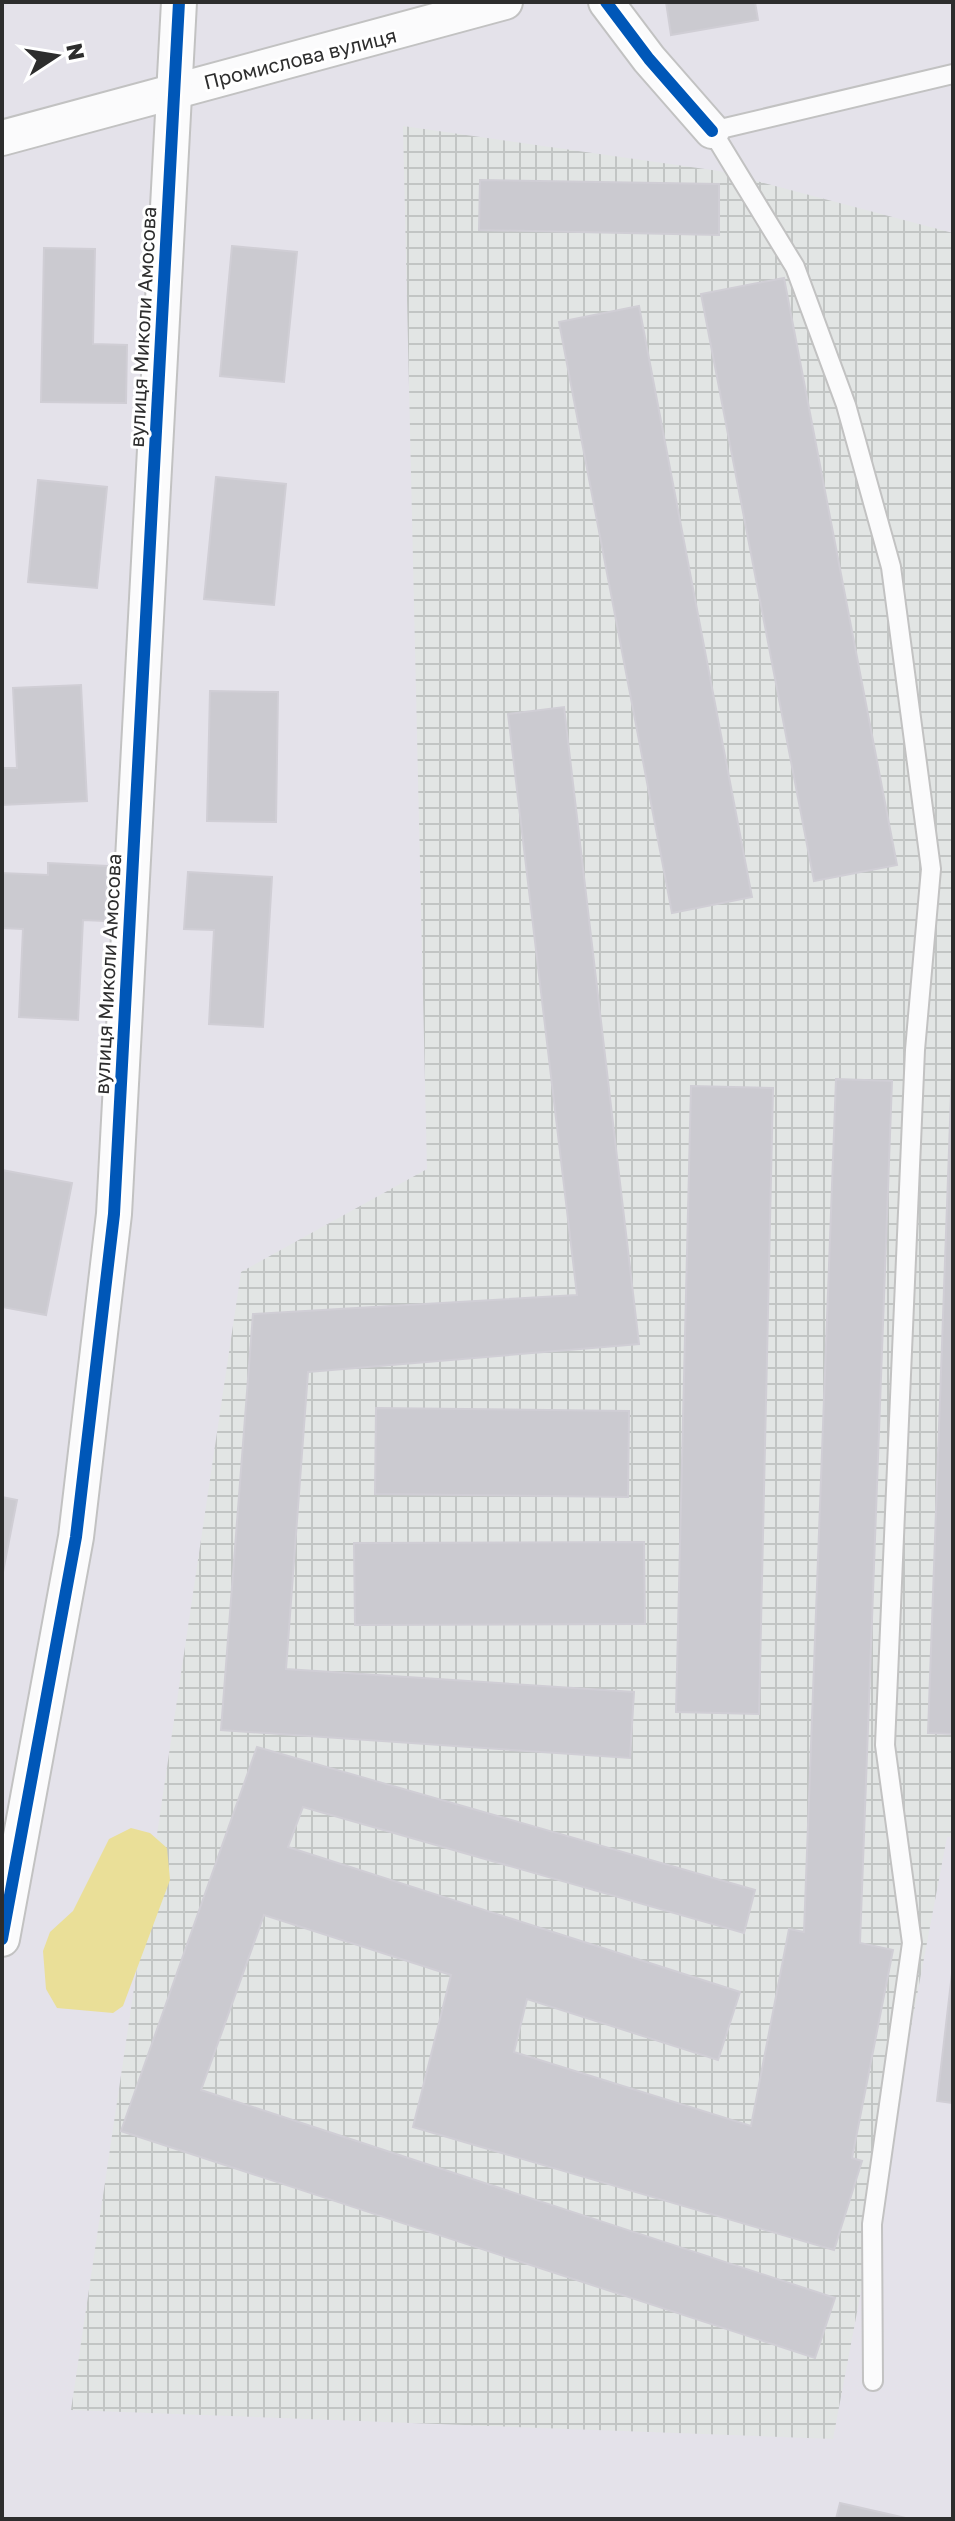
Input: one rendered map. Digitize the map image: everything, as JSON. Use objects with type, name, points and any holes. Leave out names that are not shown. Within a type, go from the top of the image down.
[{"type":"street","name":"вулиця Миколи Амосова","points":[[2,1939],[76,1537],[114,1214],[179,2]]},
{"type":"street","name":"Промислова вулиця","points":[[2,138],[505,2]]},
{"type":"street","points":[[606,2],[649,59],[712,131]]},
{"type":"lane","points":[[873,2381],[872,2224],[912,1943],[885,1745],[915,1050],[931,869],[891,567],[846,405],[795,267],[712,131],[953,74]]},
{"type":"shaded area","points":[[403,126],[719,171],[953,233],[953,1836],[947,1837],[833,2439],[71,2410],[241,1272],[427,1169]]},
{"type":"shaded area","points":[[131,1828],[150,1833],[167,1848],[170,1880],[123,2006],[113,2013],[57,2008],[46,1989],[43,1951],[50,1932],[73,1911],[109,1839]]},
{"type":"building","points":[[666,2],[755,2],[758,20],[671,35]]},
{"type":"building","points":[[480,180],[719,184],[719,235],[479,230]]},
{"type":"building","points":[[232,246],[297,252],[284,382],[220,376]]},
{"type":"building","points":[[44,248],[95,249],[93,344],[127,345],[126,403],[41,402]]},
{"type":"building","points":[[784,278],[897,865],[814,881],[701,294]]},
{"type":"building","points":[[639,306],[752,897],[672,913],[559,322]]},
{"type":"building","points":[[216,477],[286,484],[274,605],[204,599]]},
{"type":"building","points":[[38,480],[107,487],[97,588],[28,582]]},
{"type":"building","points":[[81,685],[87,801],[2,805],[2,768],[17,768],[13,688]]},
{"type":"building","points":[[210,691],[278,692],[276,822],[207,821]]},
{"type":"building","points":[[564,707],[639,1344],[308,1372],[286,1669],[634,1692],[630,1758],[221,1730],[253,1314],[577,1295],[508,714]]},
{"type":"building","points":[[48,863],[107,866],[105,921],[83,920],[78,1020],[19,1017],[23,929],[2,928],[2,873],[48,875]]},
{"type":"building","points":[[188,872],[272,877],[263,1027],[209,1024],[214,930],[184,929]]},
{"type":"building","points":[[953,1039],[953,1734],[928,1733]]},
{"type":"building","points":[[836,1079],[892,1081],[860,1943],[893,1950],[852,2158],[862,2161],[834,2250],[413,2127],[451,1975],[264,1915],[201,2090],[835,2298],[815,2358],[121,2131],[257,1747],[755,1890],[744,1933],[303,1807],[288,1847],[740,1992],[718,2060],[527,1999],[514,2052],[751,2126],[789,1929],[804,1932]]},
{"type":"building","points":[[691,1086],[773,1088],[759,1714],[676,1712]]},
{"type":"building","points":[[2,1170],[72,1183],[46,1315],[2,1307]]},
{"type":"building","points":[[376,1408],[629,1411],[628,1497],[375,1494]]},
{"type":"building","points":[[2,1497],[17,1500],[2,1577]]},
{"type":"building","points":[[644,1542],[645,1624],[355,1625],[354,1543]]},
{"type":"building","points":[[953,1965],[953,2103],[937,2101]]},
{"type":"building","points":[[840,2503],[910,2519],[836,2519]]},
{"type":"cycle path","points":[[2,1939],[76,1537],[114,1214],[179,2]]},
{"type":"cycle path","points":[[606,2],[649,59],[712,131]]}]
